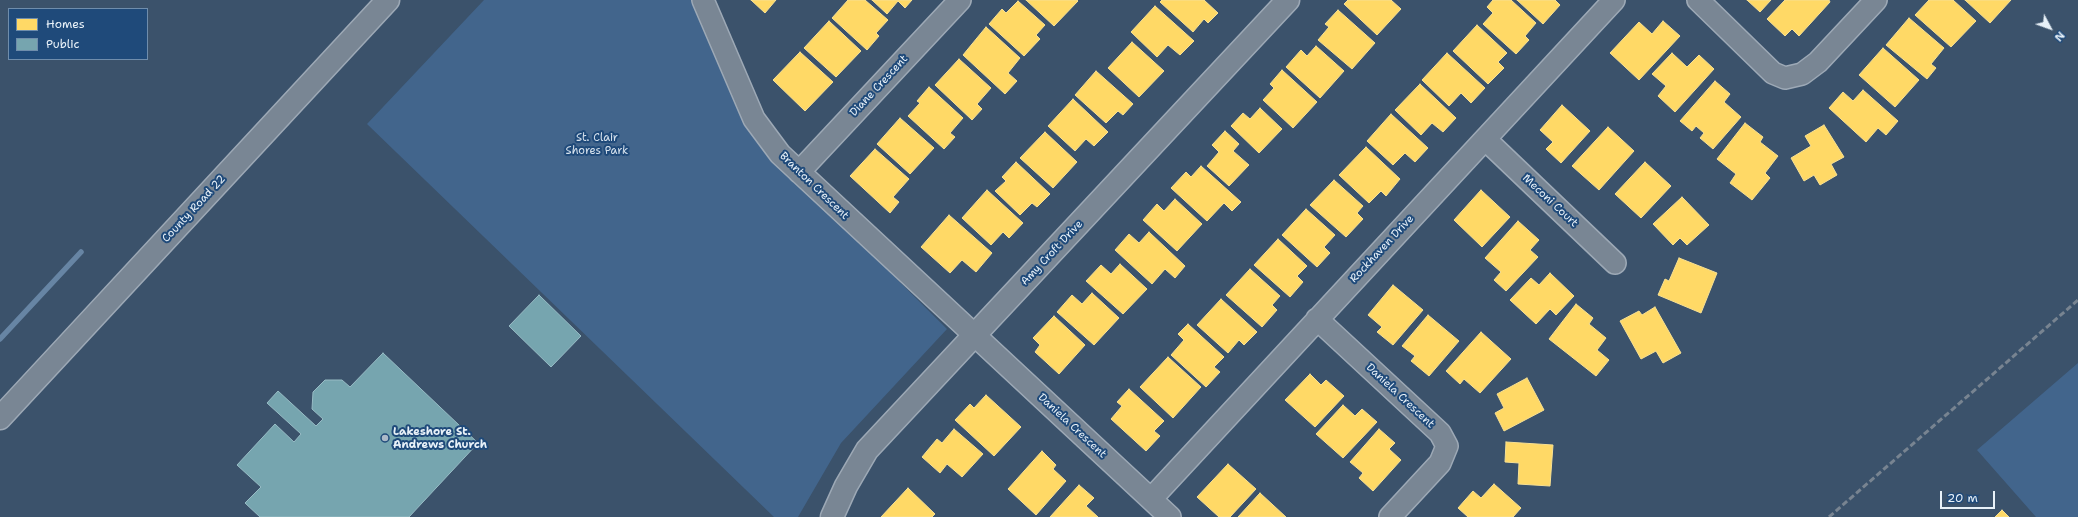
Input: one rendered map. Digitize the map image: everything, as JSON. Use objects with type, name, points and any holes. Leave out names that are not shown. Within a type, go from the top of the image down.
[{"type":"street","name":"County Road 22","points":[[0,418],[388,0]]},
{"type":"street","name":"Branton Crescent","points":[[703,0],[754,119],[780,154],[974,336]]},
{"type":"street","name":"Diane Crescent","points":[[799,172],[960,0]]},
{"type":"street","name":"Amy Croft Drive","points":[[832,517],[846,486],[867,450],[1288,0]]},
{"type":"street","name":"Rockhaven Drive","points":[[1151,499],[1614,0]]},
{"type":"street","points":[[1698,0],[1773,73],[1785,78],[1802,74],[1818,62],[1876,0]]},
{"type":"street","name":"Meconi Court","points":[[1485,139],[1615,263]]},
{"type":"street","name":"Daniela Crescent","points":[[1317,319],[1440,433],[1447,446],[1440,463],[1390,517]]},
{"type":"street","name":"Daniela Crescent","points":[[974,336],[1170,517]]},
{"type":"green space","name":"St. Clair Shores Park","points":[[484,0],[692,0],[750,133],[947,329],[841,443],[798,517],[774,517],[367,124]]},
{"type":"green space","points":[[2078,363],[2078,517],[2036,517],[1977,450]]},
{"type":"building: Homes","points":[[751,0],[776,0],[765,13]]},
{"type":"building: Homes","points":[[848,0],[865,0],[888,20],[876,33],[879,36],[867,50],[832,18]]},
{"type":"building: Homes","points":[[872,0],[912,0],[905,8],[898,1],[887,14]]},
{"type":"building: Homes","points":[[1026,0],[1077,0],[1078,1],[1054,26]]},
{"type":"building: Homes","points":[[1162,0],[1204,0],[1218,13],[1208,23],[1204,19],[1193,32],[1160,2]]},
{"type":"building: Homes","points":[[1348,0],[1391,0],[1401,9],[1377,35],[1344,4]]},
{"type":"building: Homes","points":[[1493,0],[1511,0],[1536,23],[1525,36],[1529,40],[1516,54],[1483,24],[1493,13],[1487,7]]},
{"type":"building: Homes","points":[[1517,0],[1555,0],[1560,5],[1543,24]]},
{"type":"building: Homes","points":[[1747,0],[1771,0],[1760,12]]},
{"type":"building: Homes","points":[[1785,0],[1829,0],[1830,2],[1799,36],[1792,29],[1785,36],[1767,19]]},
{"type":"building: Homes","points":[[1929,0],[1953,0],[1976,21],[1951,47],[1915,15]]},
{"type":"building: Homes","points":[[1965,0],[2011,0],[1990,23]]},
{"type":"building: Homes","points":[[1018,1],[1045,25],[1036,35],[1040,39],[1024,56],[989,24],[1002,9],[1006,13]]},
{"type":"building: Homes","points":[[1155,6],[1194,41],[1180,55],[1168,45],[1157,57],[1131,32]]},
{"type":"building: Homes","points":[[1338,10],[1375,43],[1352,69],[1318,40],[1329,27],[1325,24]]},
{"type":"building: Homes","points":[[1909,18],[1944,48],[1931,64],[1936,68],[1927,79],[1886,45]]},
{"type":"building: Homes","points":[[829,21],[861,51],[836,77],[804,48]]},
{"type":"building: Homes","points":[[1663,21],[1680,36],[1639,80],[1610,53],[1639,22],[1652,34]]},
{"type":"building: Homes","points":[[1477,25],[1507,53],[1498,62],[1504,68],[1488,84],[1453,51]]},
{"type":"building: Homes","points":[[986,27],[1020,58],[1008,73],[1017,81],[1005,94],[963,55]]},
{"type":"building: Homes","points":[[1132,42],[1164,71],[1139,97],[1108,68]]},
{"type":"building: Homes","points":[[1316,46],[1344,71],[1320,98],[1286,67],[1301,50],[1307,56]]},
{"type":"building: Homes","points":[[1883,48],[1919,80],[1895,107],[1859,75]]},
{"type":"building: Homes","points":[[800,52],[833,82],[805,111],[773,80]]},
{"type":"building: Homes","points":[[1447,53],[1485,88],[1471,103],[1461,93],[1449,106],[1422,80]]},
{"type":"building: Homes","points":[[1672,53],[1687,67],[1699,55],[1714,69],[1675,112],[1658,96],[1666,86],[1652,74]]},
{"type":"building: Homes","points":[[959,59],[991,88],[977,104],[982,109],[972,120],[935,85]]},
{"type":"building: Homes","points":[[1282,70],[1317,102],[1293,128],[1263,100],[1274,88],[1270,84]]},
{"type":"building: Homes","points":[[1096,71],[1133,104],[1123,115],[1118,111],[1106,123],[1075,95]]},
{"type":"building: Homes","points":[[1715,81],[1730,94],[1724,102],[1741,117],[1713,149],[1700,138],[1704,133],[1696,126],[1692,131],[1680,121]]},
{"type":"building: Homes","points":[[1420,84],[1456,118],[1443,132],[1432,123],[1421,135],[1395,110]]},
{"type":"building: Homes","points":[[929,87],[963,118],[950,133],[955,137],[944,149],[908,116],[920,103],[917,101]]},
{"type":"building: Homes","points":[[1863,90],[1898,121],[1886,135],[1878,128],[1866,142],[1829,108],[1843,92],[1853,101]]},
{"type":"building: Homes","points":[[1073,99],[1108,132],[1094,146],[1086,139],[1075,151],[1048,126]]},
{"type":"building: Homes","points":[[1562,105],[1590,131],[1561,163],[1546,149],[1553,142],[1540,130]]},
{"type":"building: Homes","points":[[1260,108],[1282,129],[1259,153],[1231,126],[1243,113],[1250,119]]},
{"type":"building: Homes","points":[[1391,114],[1428,148],[1415,162],[1405,153],[1393,165],[1367,141]]},
{"type":"building: Homes","points":[[900,118],[934,148],[910,174],[877,144]]},
{"type":"building: Homes","points":[[1745,123],[1763,137],[1760,142],[1778,156],[1765,173],[1770,178],[1752,200],[1730,183],[1736,174],[1717,159]]},
{"type":"building: Homes","points":[[1824,125],[1844,157],[1831,164],[1837,175],[1820,185],[1814,175],[1804,181],[1791,158],[1811,146],[1805,136]]},
{"type":"building: Homes","points":[[1608,127],[1634,151],[1599,190],[1572,166]]},
{"type":"building: Homes","points":[[1225,131],[1239,144],[1233,151],[1249,165],[1229,186],[1207,166],[1219,152],[1212,145]]},
{"type":"building: Homes","points":[[1045,132],[1077,162],[1053,188],[1020,158]]},
{"type":"building: Homes","points":[[1366,147],[1400,179],[1386,196],[1381,191],[1369,203],[1339,175]]},
{"type":"building: Homes","points":[[875,149],[909,179],[893,197],[899,202],[890,213],[850,176]]},
{"type":"building: Homes","points":[[1016,162],[1050,194],[1037,207],[1032,203],[1020,215],[995,191],[1006,181],[1002,177]]},
{"type":"building: Homes","points":[[1645,162],[1671,186],[1641,218],[1615,194]]},
{"type":"building: Homes","points":[[1201,166],[1241,202],[1232,211],[1224,203],[1207,221],[1171,188],[1186,172],[1191,177]]},
{"type":"building: Homes","points":[[1334,180],[1363,206],[1357,213],[1363,219],[1346,237],[1310,205]]},
{"type":"building: Homes","points":[[987,190],[1023,223],[1009,238],[1003,232],[991,245],[962,218]]},
{"type":"building: Homes","points":[[1481,190],[1510,217],[1482,247],[1454,220]]},
{"type":"building: Homes","points":[[1682,197],[1709,225],[1687,245],[1680,238],[1673,245],[1653,224]]},
{"type":"building: Homes","points":[[1175,199],[1202,224],[1177,251],[1143,220],[1157,204],[1164,211]]},
{"type":"building: Homes","points":[[1306,209],[1335,235],[1324,247],[1330,253],[1317,267],[1282,235]]},
{"type":"building: Homes","points":[[949,215],[992,253],[976,272],[962,260],[950,273],[921,247]]},
{"type":"building: Homes","points":[[1518,221],[1539,240],[1530,250],[1538,257],[1506,291],[1494,280],[1501,272],[1485,258]]},
{"type":"building: Homes","points":[[1149,232],[1185,266],[1175,278],[1165,269],[1152,284],[1115,250],[1129,234],[1139,243]]},
{"type":"building: Homes","points":[[1278,239],[1307,266],[1297,276],[1303,282],[1290,297],[1254,265]]},
{"type":"building: Homes","points":[[1679,258],[1717,273],[1701,313],[1658,295],[1665,279],[1669,281]]},
{"type":"building: Homes","points":[[1120,264],[1147,289],[1123,314],[1086,281],[1101,265],[1111,274]]},
{"type":"building: Homes","points":[[1250,269],[1280,296],[1272,305],[1277,310],[1262,327],[1226,295]]},
{"type":"building: Homes","points":[[1550,273],[1574,296],[1556,315],[1550,309],[1536,324],[1510,300],[1531,278],[1539,285]]},
{"type":"building: Homes","points":[[1393,285],[1423,310],[1393,345],[1377,332],[1382,327],[1368,315]]},
{"type":"building: Homes","points":[[1092,293],[1119,318],[1094,345],[1057,312],[1072,295],[1082,304]]},
{"type":"building: Homes","points":[[1221,299],[1257,332],[1244,345],[1239,340],[1228,353],[1197,325]]},
{"type":"building: Homes","points":[[1576,304],[1593,318],[1589,324],[1606,338],[1597,350],[1609,360],[1596,376],[1549,339]]},
{"type":"building: Homes","points":[[1655,307],[1681,353],[1663,363],[1656,351],[1641,359],[1620,321],[1639,311],[1642,315]]},
{"type":"building: Homes","points":[[1428,315],[1459,341],[1429,376],[1411,361],[1415,356],[1402,346]]},
{"type":"building: Homes","points":[[1054,316],[1085,345],[1059,374],[1035,352],[1040,345],[1033,338]]},
{"type":"building: Homes","points":[[1188,324],[1224,357],[1214,367],[1220,372],[1206,387],[1171,355],[1184,340],[1178,334]]},
{"type":"building: Homes","points":[[1481,332],[1511,359],[1480,393],[1464,379],[1460,384],[1446,371]]},
{"type":"building: Homes","points":[[1168,357],[1201,387],[1173,418],[1140,387]]},
{"type":"building: Homes","points":[[1310,374],[1321,385],[1326,380],[1344,396],[1315,427],[1285,400]]},
{"type":"building: Homes","points":[[1527,378],[1544,410],[1504,431],[1495,413],[1504,408],[1497,394]]},
{"type":"building: Homes","points":[[1129,389],[1164,421],[1154,431],[1160,436],[1146,451],[1111,419],[1122,406],[1117,402]]},
{"type":"building: Homes","points":[[986,395],[1021,427],[994,456],[955,420],[970,404],[974,408]]},
{"type":"building: Homes","points":[[1343,405],[1355,416],[1362,409],[1377,422],[1343,458],[1316,434]]},
{"type":"building: Homes","points":[[954,429],[983,454],[962,477],[947,464],[940,473],[922,457],[937,439],[942,443]]},
{"type":"building: Homes","points":[[1379,429],[1395,443],[1389,449],[1401,460],[1373,491],[1359,478],[1363,473],[1350,462]]},
{"type":"building: Homes","points":[[1506,442],[1553,445],[1550,486],[1518,484],[1519,463],[1505,462]]},
{"type":"building: Homes","points":[[1042,451],[1056,465],[1053,469],[1066,481],[1036,515],[1008,489]]},
{"type":"building: Homes","points":[[1228,464],[1256,489],[1230,517],[1219,517],[1197,497]]},
{"type":"building: Homes","points":[[1494,484],[1521,508],[1513,517],[1468,517],[1458,508],[1473,491],[1481,498]]},
{"type":"building: Homes","points":[[1079,485],[1094,498],[1086,506],[1098,517],[1050,517]]},
{"type":"building: Homes","points":[[908,488],[935,514],[932,517],[881,517]]},
{"type":"building: Homes","points":[[1260,493],[1286,517],[1238,517]]},
{"type":"building: Homes","points":[[2002,510],[2009,517],[1995,517]]},
{"type":"building: Public","points":[[539,295],[581,336],[551,367],[509,326]]},
{"type":"building: Public","name":"Lakeshore St. Andrews Church","points":[[383,353],[478,443],[409,517],[260,517],[245,503],[261,487],[237,465],[275,424],[294,442],[301,434],[267,403],[278,391],[316,426],[323,419],[312,409],[313,392],[325,380],[342,380],[350,387]]},
{"type":"waterway","points":[[0,339],[81,252]]},
{"type":"railway","points":[[1829,517],[2078,300]]},
{"type":"place","name":"Lakeshore St. Andrews Church","points":[[385,438]]}]
